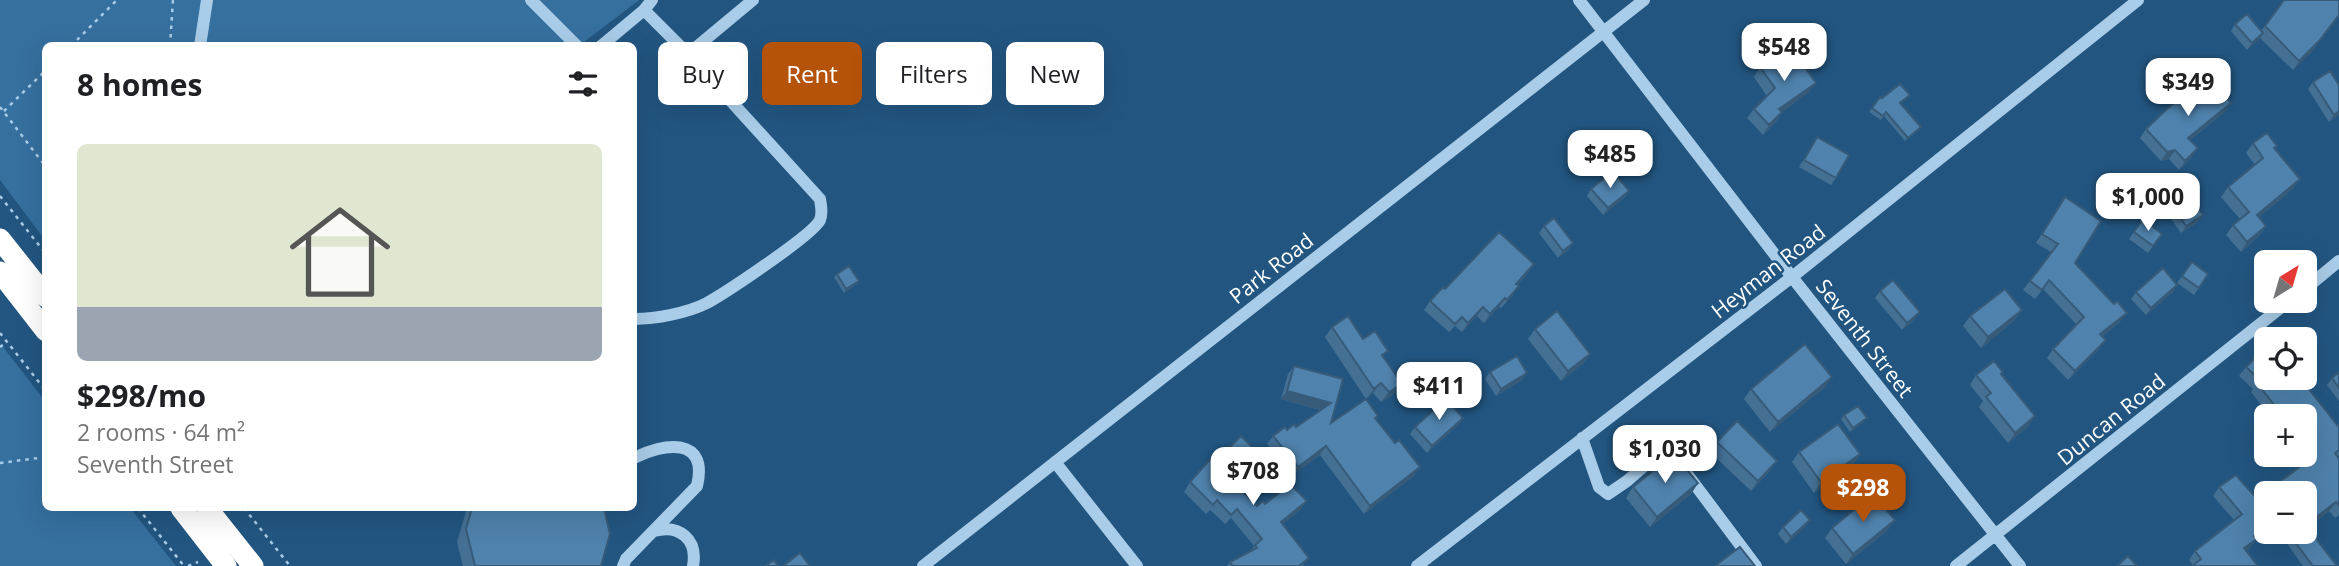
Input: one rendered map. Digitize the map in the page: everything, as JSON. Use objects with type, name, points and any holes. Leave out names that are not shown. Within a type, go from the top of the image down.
[{"type":"highway","points":[[0,239],[42,292]]},
{"type":"highway","points":[[0,272],[42,326]]},
{"type":"highway","points":[[183,511],[226,566]]},
{"type":"highway","points":[[209,511],[253,566]]},
{"type":"street","points":[[201,42],[207,0]]},
{"type":"street","points":[[531,0],[574,42]]},
{"type":"street","points":[[702,42],[753,0]]},
{"type":"street","name":"Seventh Street","points":[[1579,0],[1792,277],[2020,566]]},
{"type":"street","name":"Park Road","points":[[923,566],[1644,0]]},
{"type":"street","name":"Heyman Road","points":[[1417,566],[1792,277],[2138,0]]},
{"type":"street","points":[[606,42],[648,5],[678,42]]},
{"type":"street","points":[[637,319],[671,314],[706,304],[772,260],[815,227],[821,218],[820,199],[734,105]]},
{"type":"street","points":[[2317,279],[2339,261]]},
{"type":"street","name":"Duncan Road","points":[[1956,566],[2274,313]]},
{"type":"street","points":[[1582,438],[1599,487],[1608,494],[1659,453],[1665,450],[1672,454],[1756,566]]},
{"type":"street","points":[[623,566],[626,559],[697,486],[701,471],[696,456],[684,446],[672,446],[637,457]]},
{"type":"street","points":[[1055,462],[1137,566]]},
{"type":"street","points":[[653,531],[666,527],[678,530],[692,543],[695,556],[693,566]]},
{"type":"path","points":[[75,42],[117,0]]},
{"type":"path","points":[[170,42],[173,0]]},
{"type":"path","points":[[4,111],[42,74]]},
{"type":"path","points":[[0,107],[42,162]]},
{"type":"path","points":[[0,196],[42,249]]},
{"type":"path","points":[[0,333],[42,386]]},
{"type":"path","points":[[0,347],[7,342]]},
{"type":"path","points":[[0,463],[42,458]]},
{"type":"path","points":[[140,511],[184,566]]},
{"type":"path","points":[[246,511],[290,566]]},
{"type":"shaded area","points":[[0,0],[639,0],[584,42],[42,42],[42,236],[0,180]]},
{"type":"shaded area","points":[[0,343],[42,397],[42,511],[132,511],[176,566],[0,566]]},
{"type":"building","points":[[2284,0],[2339,0],[2339,15],[2299,61],[2265,26]]},
{"type":"building","points":[[2247,14],[2263,33],[2252,43],[2235,24]]},
{"type":"building","points":[[1790,46],[1816,83],[1779,109],[1782,112],[1769,125],[1754,109],[1775,88],[1760,67]]},
{"type":"building","points":[[2330,71],[2339,85],[2339,111],[2334,115],[2313,82]]},
{"type":"building","points":[[2208,75],[2231,103],[2188,138],[2198,148],[2185,161],[2175,150],[2167,152],[2146,129]]},
{"type":"building","points":[[1900,84],[1910,95],[1900,103],[1921,127],[1908,138],[1886,112],[1883,116],[1872,108],[1880,97]]},
{"type":"building","points":[[2267,133],[2277,146],[2274,148],[2300,179],[2257,215],[2266,226],[2247,242],[2233,225],[2249,212],[2228,187],[2263,158],[2253,143]]},
{"type":"building","points":[[1817,137],[1849,155],[1836,178],[1804,160]]},
{"type":"building","points":[[1613,171],[1629,191],[1608,208],[1591,189]]},
{"type":"building","points":[[2065,197],[2101,221],[2075,263],[2114,304],[2117,301],[2127,313],[2100,334],[2106,340],[2075,371],[2053,349],[2084,317],[2049,280],[2042,290],[2030,281],[2058,244],[2042,234]]},
{"type":"building","points":[[2192,199],[2203,215],[2186,226],[2175,210]]},
{"type":"building","points":[[1554,218],[1573,243],[1563,251],[1544,226]]},
{"type":"building","points":[[2143,219],[2162,234],[2153,246],[2134,232]]},
{"type":"building","points":[[1499,232],[1534,264],[1516,284],[1519,286],[1507,300],[1505,298],[1490,314],[1483,307],[1468,323],[1462,317],[1455,324],[1430,301],[1443,287],[1445,289]]},
{"type":"building","points":[[2192,262],[2208,274],[2199,288],[2182,276]]},
{"type":"building","points":[[849,266],[859,281],[846,289],[837,274]]},
{"type":"building","points":[[2163,268],[2177,285],[2151,308],[2136,292]]},
{"type":"building","points":[[1893,280],[1920,312],[1907,323],[1880,291]]},
{"type":"building","points":[[2005,289],[2022,310],[1988,337],[1970,316]]},
{"type":"building","points":[[1557,311],[1590,354],[1568,371],[1535,329]]},
{"type":"building","points":[[1348,316],[1363,339],[1375,331],[1388,351],[1382,355],[1402,384],[1389,392],[1381,383],[1374,389],[1332,327]]},
{"type":"building","points":[[1805,344],[1832,377],[1778,422],[1751,389]]},
{"type":"building","points":[[1517,356],[1527,373],[1501,389],[1490,372]]},
{"type":"building","points":[[2254,359],[2254,374],[2246,367]]},
{"type":"building","points":[[1994,361],[2003,372],[2001,374],[2035,416],[2015,433],[1986,397],[1991,393],[1976,375]]},
{"type":"building","points":[[1294,366],[1343,379],[1331,423],[1366,399],[1378,416],[1375,418],[1395,443],[1399,440],[1420,467],[1370,506],[1326,446],[1298,467],[1273,436],[1285,427],[1287,430],[1294,424],[1296,427],[1331,403],[1287,391]]},
{"type":"building","points":[[2339,372],[2339,388],[2332,378]]},
{"type":"building","points":[[2263,390],[2310,390],[2339,425],[2339,450],[2335,453],[2339,459],[2339,506],[2336,502],[2317,516],[2317,481],[2281,481],[2299,467],[2317,467],[2317,404],[2274,404]]},
{"type":"building","points":[[1446,399],[1463,418],[1432,446],[1415,427]]},
{"type":"building","points":[[1858,406],[1867,418],[1853,428],[1844,415]]},
{"type":"building","points":[[1737,421],[1777,461],[1758,481],[1717,442]]},
{"type":"building","points":[[1838,424],[1860,454],[1821,482],[1799,452]]},
{"type":"building","points":[[1241,436],[1262,457],[1235,484],[1257,506],[1263,501],[1265,504],[1290,484],[1307,501],[1281,522],[1309,558],[1299,566],[1233,566],[1230,562],[1257,548],[1255,545],[1262,539],[1237,509],[1231,515],[1217,500],[1213,505],[1190,482],[1214,455],[1218,459]]},
{"type":"building","points":[[1674,454],[1698,483],[1657,517],[1633,487]]},
{"type":"building","points":[[2236,475],[2254,496],[2254,541],[2244,548],[2258,566],[2192,566],[2201,559],[2195,551],[2242,514],[2219,487]]},
{"type":"building","points":[[1873,494],[1895,520],[1853,554],[1832,528]]},
{"type":"building","points":[[1801,510],[1810,520],[1791,537],[1783,527]]},
{"type":"building","points":[[471,511],[605,511],[610,534],[601,566],[475,566],[466,529]]},
{"type":"building","points":[[2317,540],[2337,566],[2313,566],[2296,544],[2317,544]]},
{"type":"building","points":[[1740,547],[1755,566],[1716,565]]},
{"type":"building","points":[[800,553],[810,566],[783,566]]},
{"type":"building","points":[[2128,556],[2137,566],[2117,566]]},
{"type":"building","points":[[774,560],[778,566],[765,566]]}]
